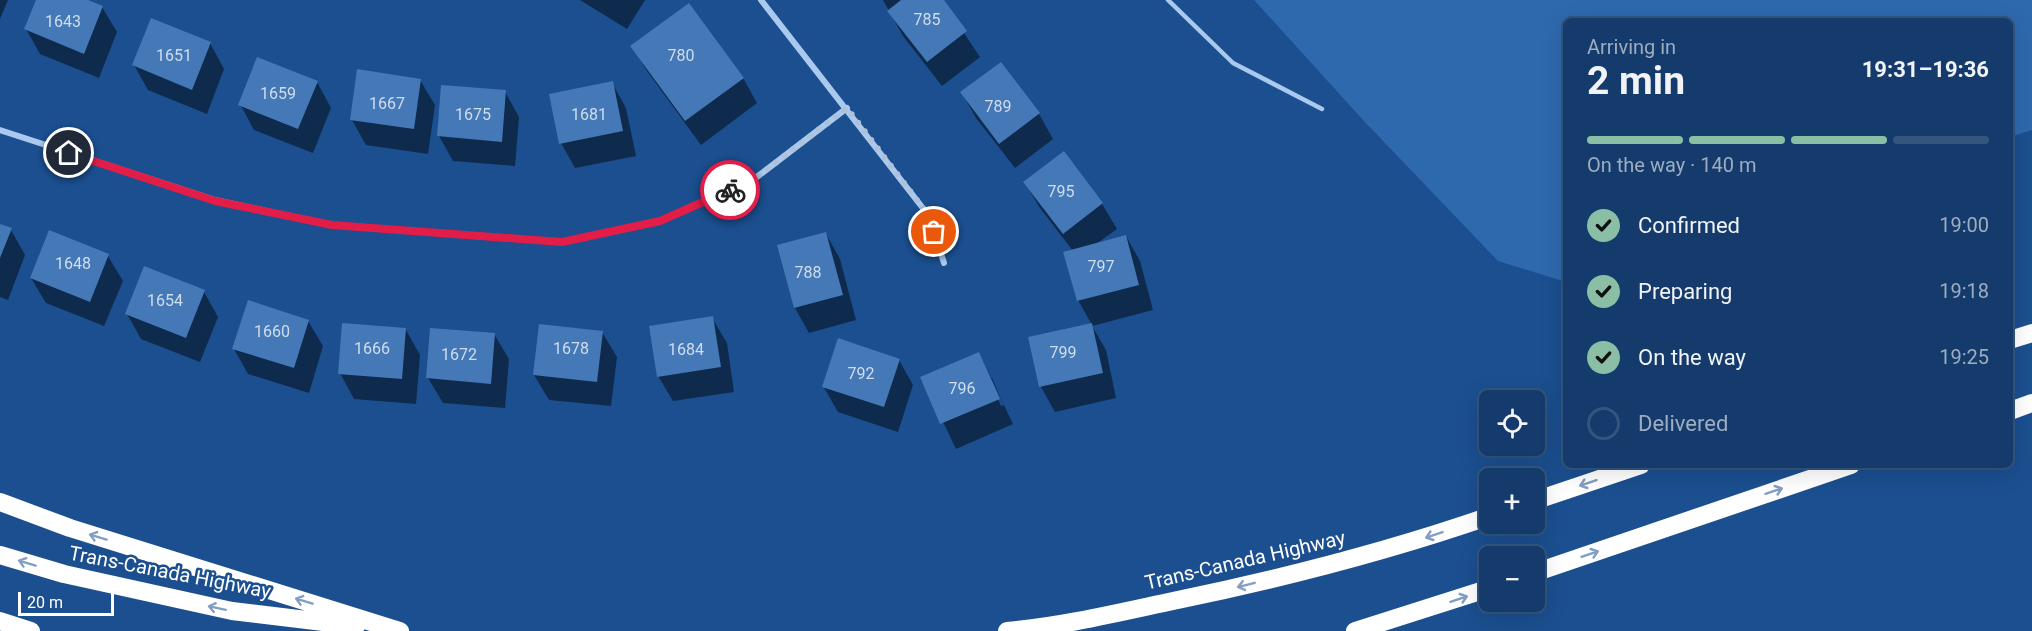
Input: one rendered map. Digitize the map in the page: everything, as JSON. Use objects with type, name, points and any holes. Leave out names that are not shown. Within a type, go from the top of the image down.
[{"type":"highway","points":[[2013,339],[2032,333]]},
{"type":"highway","points":[[2013,410],[2032,403]]},
{"type":"highway","points":[[1545,497],[1632,468]]},
{"type":"highway","points":[[1545,569],[1842,468]]},
{"type":"highway","points":[[0,502],[70,528],[400,630]]},
{"type":"highway","name":"Trans-Canada Highway","points":[[1007,631],[1053,626],[1234,588],[1416,542],[1479,520]]},
{"type":"highway","name":"Trans-Canada Highway","points":[[0,555],[64,574],[232,611],[405,631]]},
{"type":"highway","points":[[1355,631],[1479,592]]},
{"type":"highway","points":[[0,621],[30,631]]},
{"type":"street","points":[[761,0],[929,216],[944,263]]},
{"type":"street","points":[[0,130],[215,201],[332,225],[562,242],[660,221],[753,180],[847,108]]},
{"type":"lane","points":[[1168,0],[1233,63],[1322,110]]},
{"type":"shaded area","points":[[1254,0],[2032,0],[2032,130],[2013,136],[2013,18],[1563,18],[1563,281],[1498,261],[1363,120]]},
{"type":"building","points":[[36,0],[88,0],[103,6],[84,54],[24,29]]},
{"type":"building","points":[[901,0],[944,0],[967,31],[927,62],[887,11]]},
{"type":"building","points":[[689,3],[744,78],[685,121],[630,46]]},
{"type":"building","points":[[151,18],[211,42],[192,90],[132,65]]},
{"type":"building","points":[[257,57],[318,81],[298,129],[238,105]]},
{"type":"building","points":[[1001,62],[1040,113],[999,144],[960,92]]},
{"type":"building","points":[[357,69],[421,79],[414,129],[350,120]]},
{"type":"building","points":[[613,81],[623,131],[559,144],[549,94]]},
{"type":"building","points":[[441,85],[506,90],[502,142],[437,136]]},
{"type":"building","points":[[1064,151],[1103,203],[1063,234],[1023,182]]},
{"type":"building","points":[[0,224],[12,228],[0,258]]},
{"type":"building","points":[[49,230],[109,254],[90,302],[30,278]]},
{"type":"building","points":[[826,232],[843,295],[794,308],[777,245]]},
{"type":"building","points":[[1126,235],[1139,285],[1077,301],[1063,252]]},
{"type":"building","points":[[144,266],[205,290],[186,338],[125,314]]},
{"type":"building","points":[[248,300],[309,320],[294,368],[232,349]]},
{"type":"building","points":[[713,316],[721,367],[657,377],[649,326]]},
{"type":"building","points":[[342,323],[406,328],[402,379],[338,374]]},
{"type":"building","points":[[1092,323],[1103,373],[1039,387],[1028,337]]},
{"type":"building","points":[[539,324],[603,331],[597,382],[533,375]]},
{"type":"building","points":[[430,328],[495,333],[491,384],[426,378]]},
{"type":"building","points":[[838,338],[900,359],[884,407],[822,387]]},
{"type":"building","points":[[979,352],[1000,399],[940,424],[920,377]]},
{"type":"way so far","points":[[730,190],[753,180],[847,108],[929,216],[934,232]]},
{"type":"route","points":[[69,153],[215,201],[332,225],[562,242],[660,221],[730,190]]}]
